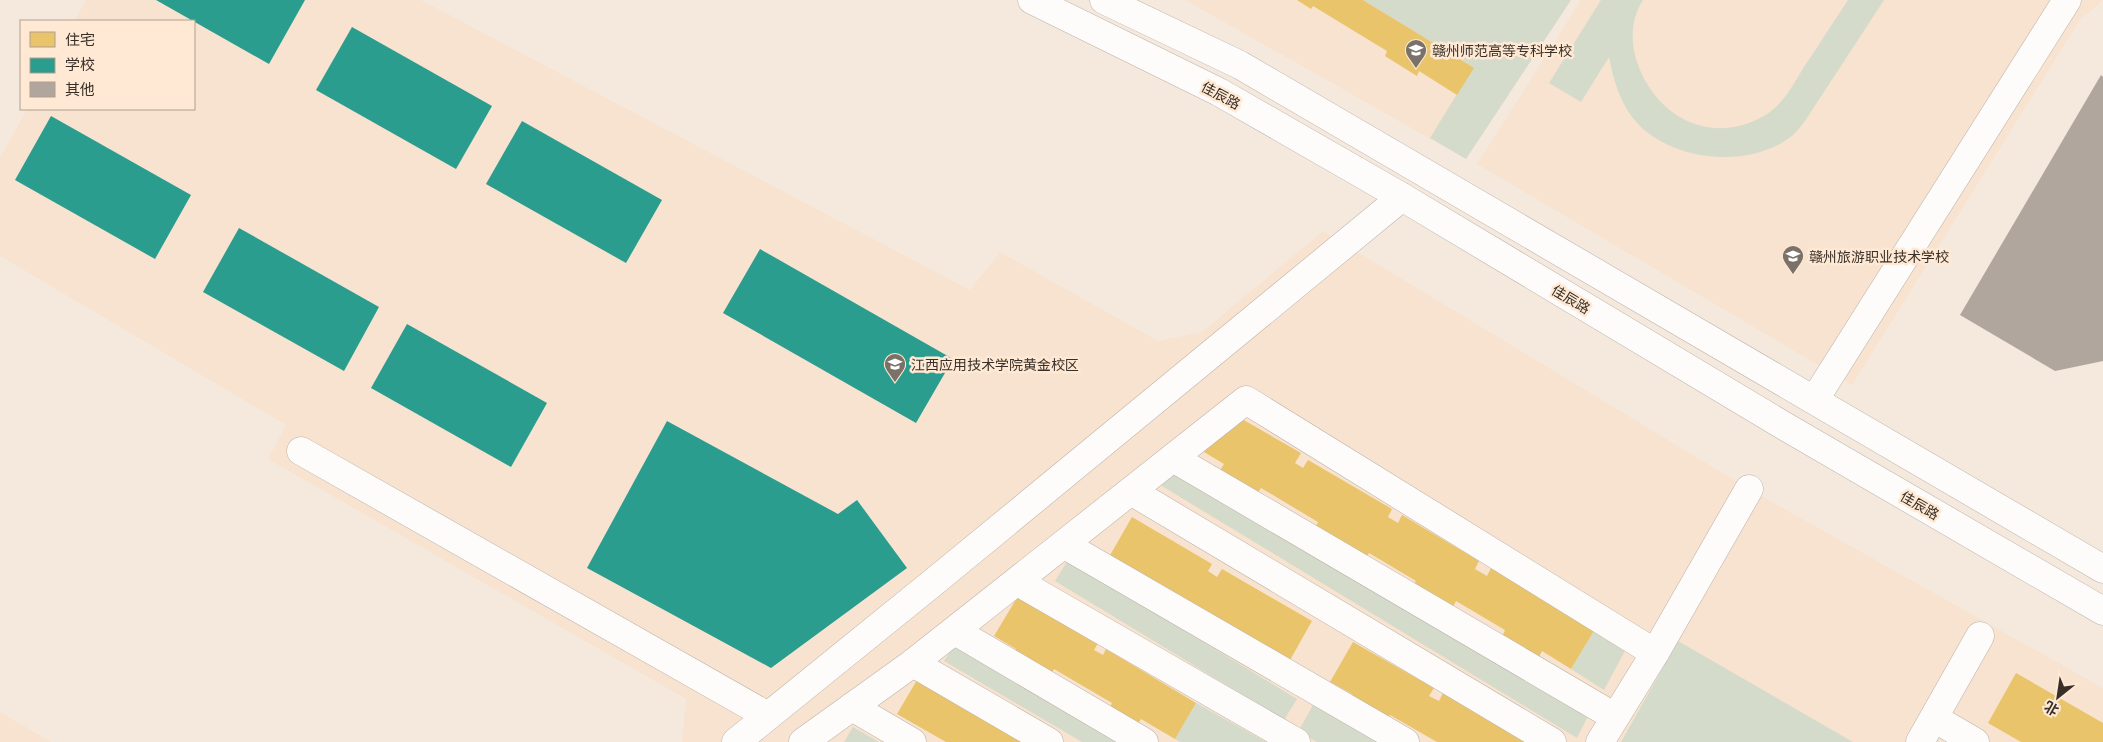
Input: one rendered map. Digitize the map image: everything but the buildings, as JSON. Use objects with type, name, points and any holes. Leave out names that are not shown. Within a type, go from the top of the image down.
[{"type":"street","name":"佳辰路","points":[[1032,0],[1219,92],[1402,197],[1786,427],[2103,611]]},
{"type":"street","points":[[1104,0],[1240,65],[1815,399],[2103,569]]},
{"type":"street","points":[[1815,399],[2067,0]]},
{"type":"street","points":[[736,742],[1402,197]]},
{"type":"street","points":[[803,742],[913,664],[1246,400],[1654,653]]},
{"type":"street","points":[[301,451],[768,716]]},
{"type":"street","points":[[1173,458],[1615,717]]},
{"type":"street","points":[[1600,742],[1750,489]]},
{"type":"street","points":[[1131,491],[1552,742]]},
{"type":"street","points":[[1065,545],[1405,742]]},
{"type":"street","points":[[1018,582],[1296,742]]},
{"type":"street","points":[[955,631],[1144,742]]},
{"type":"street","points":[[1920,742],[1980,636]]},
{"type":"street","points":[[913,664],[1048,742]]},
{"type":"street","points":[[852,707],[912,742]]},
{"type":"street","points":[[1934,718],[1975,742]]},
{"type":"shaded area","name":"江西应用技术学院黄金校区","points":[[86,0],[421,0],[970,290],[1000,252],[1158,341],[1202,332],[1323,231],[1749,489],[2103,688],[2103,742],[682,742],[686,699],[268,459],[286,425],[0,256],[0,158],[26,110],[195,110],[195,20],[75,20]]},
{"type":"shaded area","name":"赣州师范高等专科学校","points":[[1185,0],[1571,0],[1466,159]]},
{"type":"shaded area","name":"赣州旅游职业技术学校","points":[[1581,0],[2103,0],[2080,20],[1852,385],[1477,164]]},
{"type":"shaded area","points":[[0,712],[51,742],[0,742]]},
{"type":"green space","points":[[1363,0],[1571,0],[1466,159],[1430,138],[1473,68]]},
{"type":"green space","points":[[1601,0],[1643,0],[1634,22],[1633,46],[1637,62],[1646,82],[1658,99],[1673,113],[1690,122],[1709,127],[1729,128],[1750,123],[1770,112],[1780,103],[1848,0],[1884,0],[1807,118],[1795,133],[1776,146],[1757,153],[1736,157],[1715,157],[1694,154],[1674,147],[1656,138],[1640,126],[1633,119],[1619,94],[1609,57],[1581,102],[1549,83]]},
{"type":"green space","points":[[1175,469],[1590,712],[1577,738],[1157,483]]},
{"type":"green space","points":[[1068,560],[1297,699],[1284,720],[1055,581]]},
{"type":"green space","points":[[1595,629],[1627,647],[1604,690],[1571,669]]},
{"type":"green space","points":[[1678,641],[1853,742],[1621,742]]},
{"type":"green space","points":[[955,644],[1121,742],[1082,742],[944,661]]},
{"type":"green space","points":[[1196,703],[1266,742],[1180,742],[1175,739]]},
{"type":"green space","points":[[1313,705],[1381,742],[1317,742],[1298,732]]},
{"type":"green space","points":[[853,727],[879,742],[844,742]]},
{"type":"place","name":"赣州师范高等专科学校","points":[[1416,69]]},
{"type":"place","name":"赣州旅游职业技术学校","points":[[1793,275]]},
{"type":"place","name":"江西应用技术学院黄金校区","points":[[895,383]]}]
